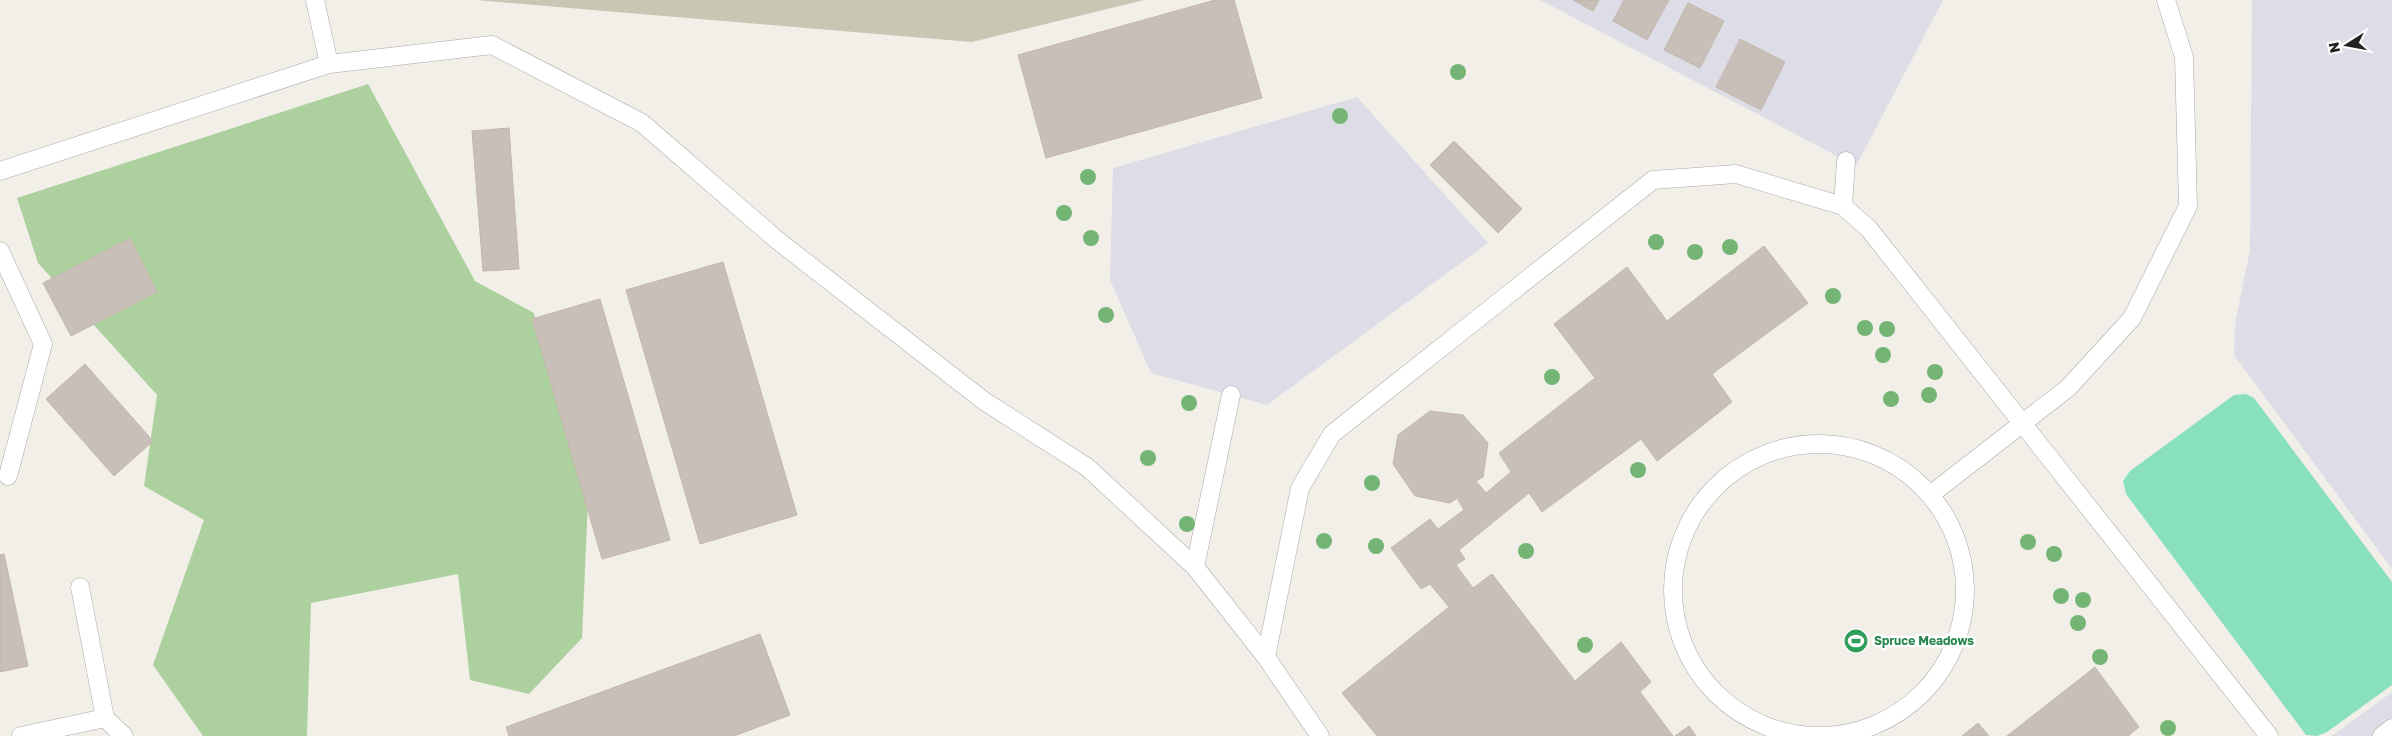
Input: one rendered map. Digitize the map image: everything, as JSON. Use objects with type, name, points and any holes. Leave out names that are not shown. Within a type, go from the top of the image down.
[{"type":"lane","points":[[316,0],[329,64]]},
{"type":"lane","points":[[1930,495],[2068,388],[2132,318],[2188,206],[2184,57],[2166,0]]},
{"type":"lane","points":[[0,172],[329,64],[492,45],[642,122],[777,240],[984,401],[1087,467],[1195,567],[1266,657],[1320,736]]},
{"type":"lane","points":[[1843,206],[1846,161]]},
{"type":"lane","points":[[1266,657],[1300,488],[1332,434],[1653,180],[1736,174],[1843,206],[1869,229],[2269,736]]},
{"type":"lane","points":[[0,251],[43,344],[8,476]]},
{"type":"lane","points":[[1195,567],[1230,395]]},
{"type":"lane","points":[[1808,443],[1853,447],[1895,465],[1930,495],[1956,538],[1966,588],[1958,638],[1933,682],[1895,716],[1848,734],[1798,736],[1750,720],[1710,688],[1683,645],[1672,601],[1676,555],[1690,521],[1694,512],[1724,478],[1763,454],[1808,443]]},
{"type":"lane","points":[[80,587],[105,718],[124,736]]},
{"type":"lane","points":[[21,736],[105,718]]},
{"type":"lane","points":[[2382,736],[2392,728]]},
{"type":"shaded area","points":[[476,0],[1144,0],[972,42]]},
{"type":"shaded area","points":[[1540,0],[1943,0],[1856,166]]},
{"type":"shaded area","points":[[2252,0],[2392,0],[2392,569],[2234,355],[2235,324],[2250,250]]},
{"type":"shaded area","points":[[1357,97],[1488,243],[1267,405],[1151,373],[1110,280],[1113,168]]},
{"type":"shaded area","points":[[2392,692],[2392,736],[2332,736]]},
{"type":"green space","points":[[368,84],[475,281],[534,313],[588,501],[582,638],[529,694],[470,680],[458,574],[311,603],[307,736],[203,736],[153,665],[204,520],[144,486],[157,395],[38,263],[17,198]]},
{"type":"green space","points":[[2246,394],[2254,398],[2392,582],[2392,685],[2327,732],[2317,736],[2306,735],[2126,494],[2123,481],[2130,471],[2234,395]]},
{"type":"building","points":[[1215,0],[1234,0],[1262,98],[1046,158],[1018,55]]},
{"type":"building","points":[[1573,0],[1599,0],[1593,11]]},
{"type":"building","points":[[1624,0],[1669,0],[1647,40],[1613,21]]},
{"type":"building","points":[[1688,3],[1724,21],[1700,68],[1664,50]]},
{"type":"building","points":[[1740,39],[1785,62],[1761,110],[1716,87]]},
{"type":"building","points":[[509,128],[519,269],[483,271],[472,131]]},
{"type":"building","points":[[1454,141],[1522,209],[1498,233],[1430,165]]},
{"type":"building","points":[[130,238],[157,292],[71,336],[43,283]]},
{"type":"building","points":[[1764,246],[1808,303],[1712,374],[1732,402],[1657,461],[1641,439],[1542,512],[1529,493],[1459,550],[1465,559],[1456,565],[1473,588],[1492,574],[1575,681],[1621,642],[1651,682],[1640,692],[1673,736],[1377,736],[1342,693],[1449,607],[1430,584],[1421,589],[1391,548],[1430,519],[1438,529],[1464,510],[1457,498],[1450,503],[1415,496],[1393,464],[1398,435],[1430,411],[1463,415],[1488,443],[1483,477],[1476,481],[1486,493],[1511,472],[1499,453],[1595,378],[1554,324],[1627,267],[1667,321]]},
{"type":"building","points":[[723,262],[797,515],[700,544],[626,290]]},
{"type":"building","points":[[600,299],[670,540],[602,559],[532,319]]},
{"type":"building","points":[[85,364],[153,441],[114,476],[46,399]]},
{"type":"building","points":[[4,554],[28,666],[0,672],[0,555]]},
{"type":"building","points":[[760,634],[790,715],[734,736],[509,736],[506,727]]},
{"type":"building","points":[[2095,667],[2139,727],[2128,736],[2007,736]]},
{"type":"building","points":[[1978,723],[1989,736],[1962,736]]},
{"type":"building","points":[[1689,726],[1696,736],[1675,736]]},
{"type":"place","name":"Spruce Meadows","points":[[1856,641]]}]
